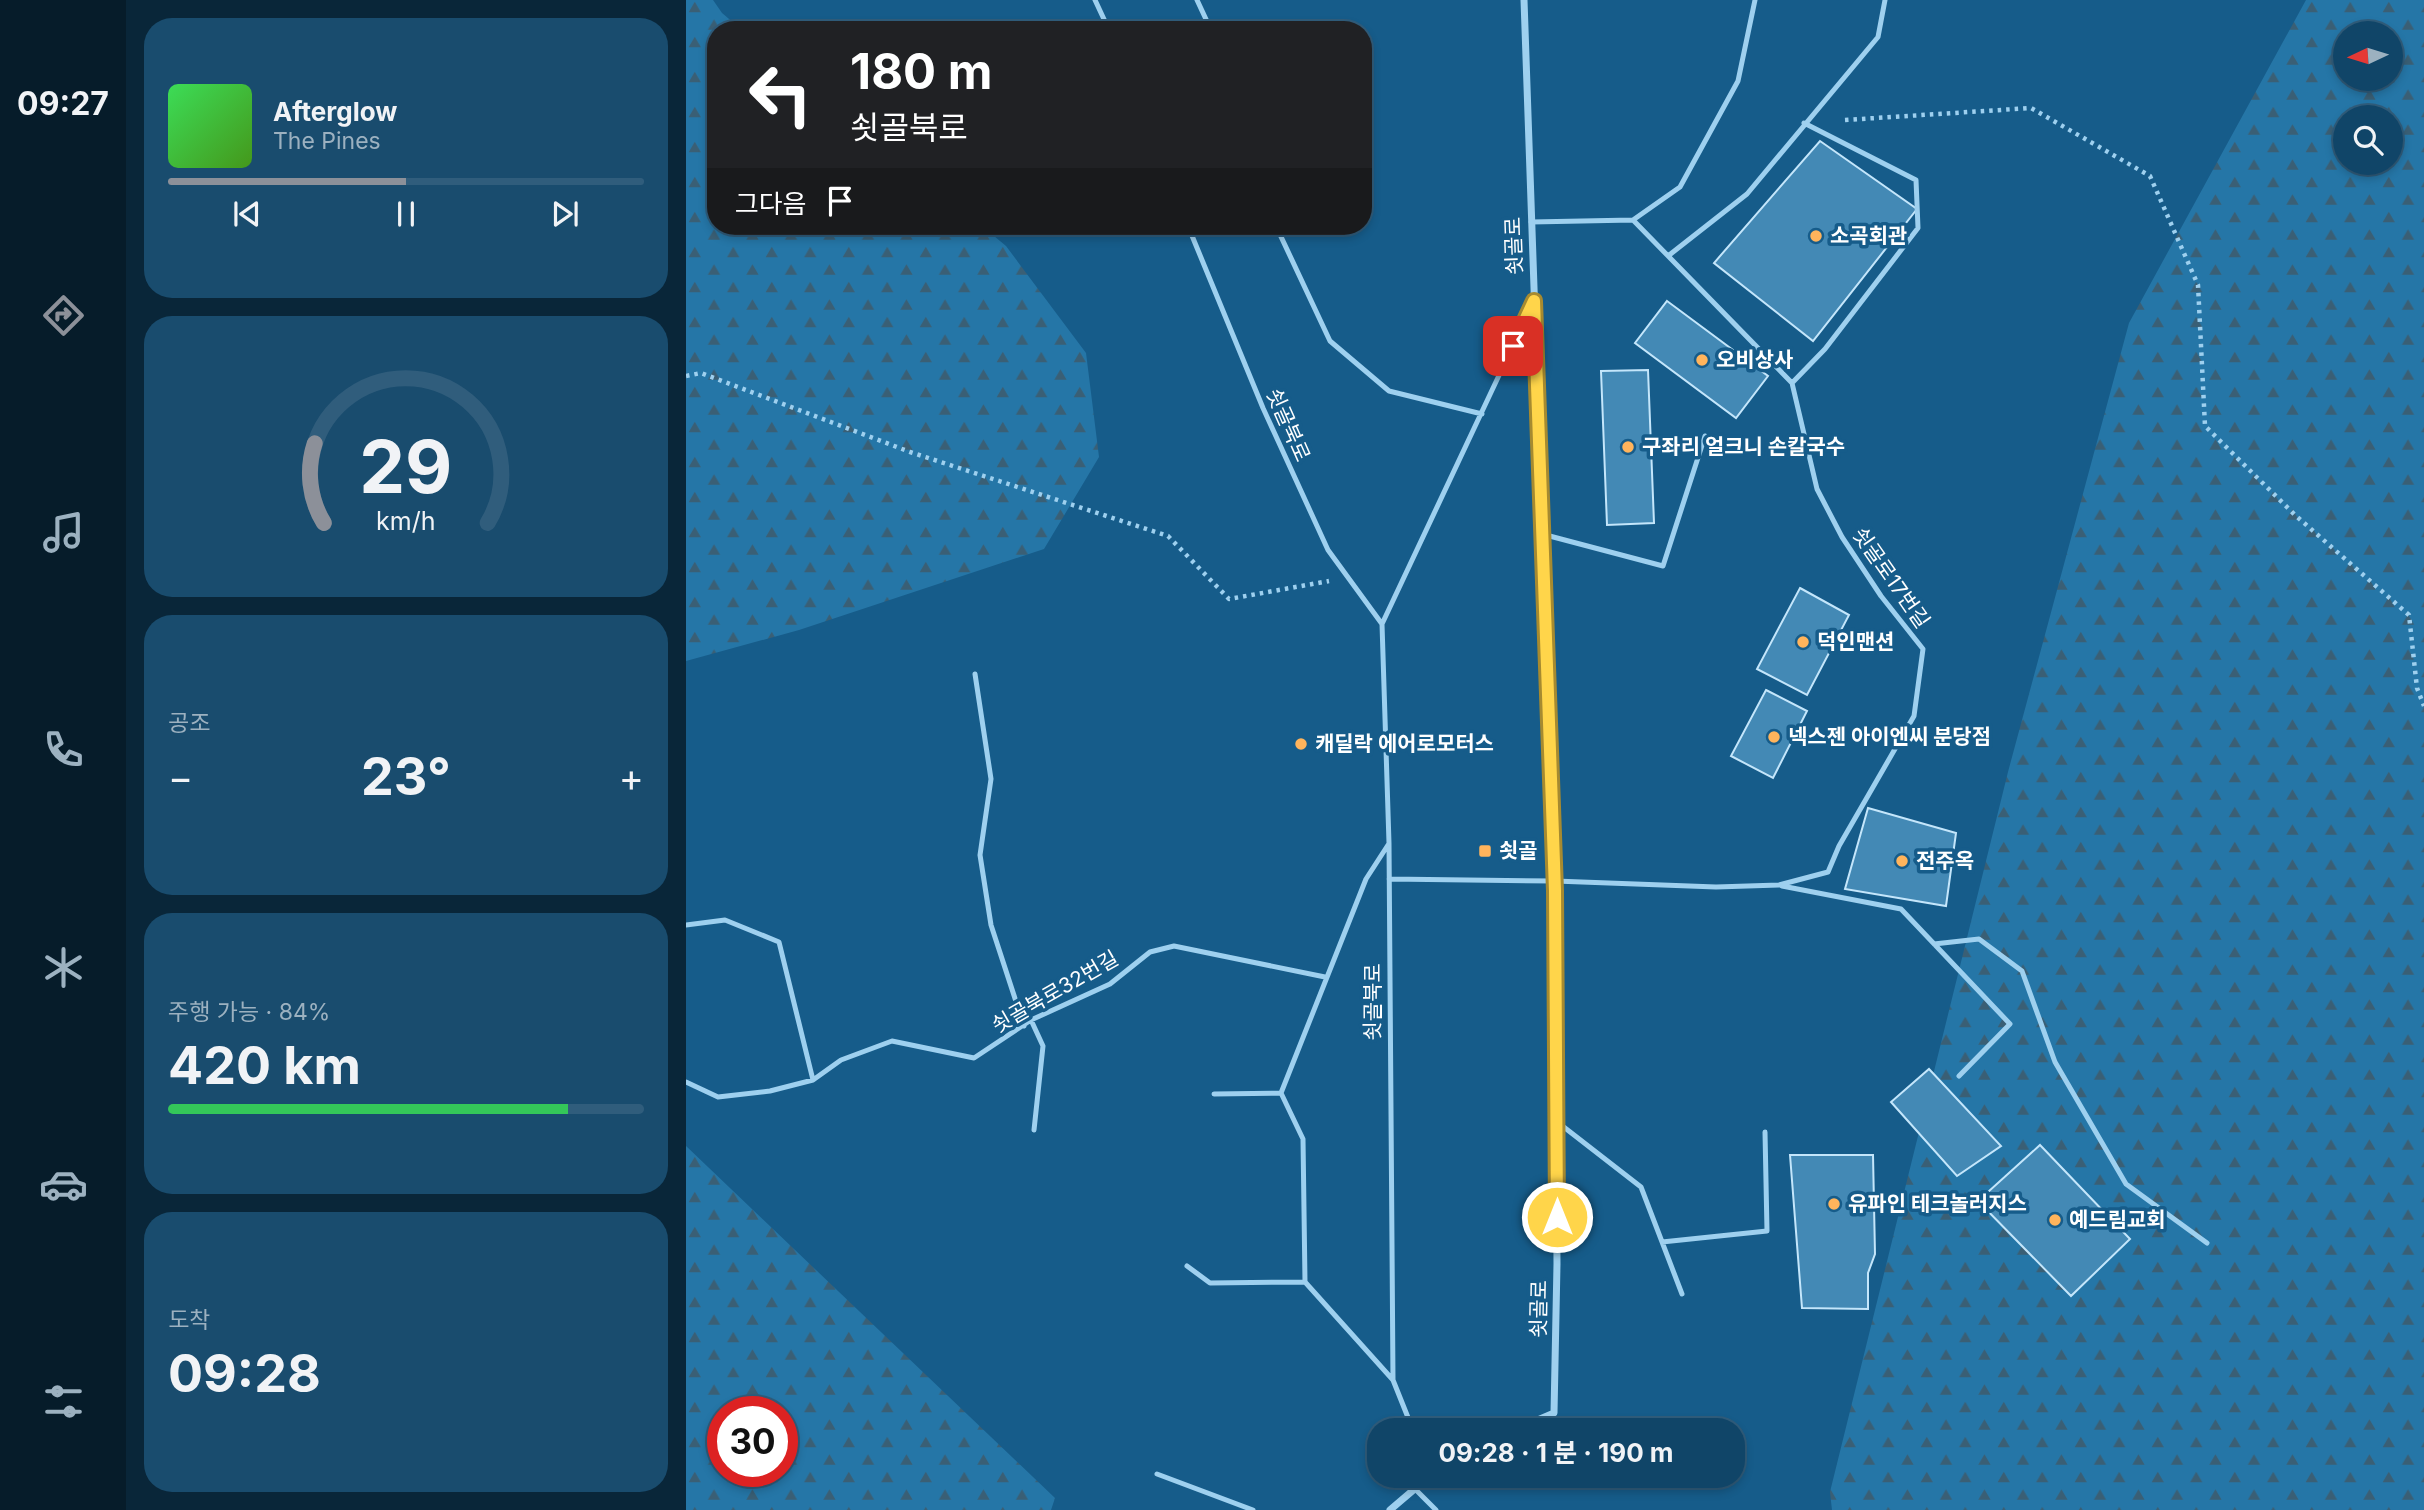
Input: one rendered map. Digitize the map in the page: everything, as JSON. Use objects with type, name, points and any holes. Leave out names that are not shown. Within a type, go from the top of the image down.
[{"type":"street","name":"쇳골로","points":[[1524,0],[1555,881],[1554,1413],[1542,1418]]},
{"type":"street","points":[[1391,1510],[1415,1489]]},
{"type":"lane","points":[[1095,0],[1105,21]]},
{"type":"lane","points":[[1197,0],[1207,21]]},
{"type":"lane","points":[[1531,222],[1633,220],[1680,187],[1738,82],[1755,0]]},
{"type":"lane","points":[[1668,256],[1747,194],[1878,37],[1885,0]]},
{"type":"lane","points":[[1633,220],[1792,383],[1825,349],[1918,229],[1916,180],[1804,123]]},
{"type":"lane","name":"쇳골북로","points":[[1192,235],[1263,408],[1328,550],[1382,624]]},
{"type":"lane","points":[[1280,235],[1330,341],[1388,391],[1482,414]]},
{"type":"lane","name":"쇳골북로","points":[[1393,1380],[1389,843],[1382,624],[1534,301]]},
{"type":"lane","name":"쇳골로17번길","points":[[1389,879],[1716,887],[1779,885],[1828,872],[1839,846],[1914,716],[1923,649],[1855,557],[1817,489],[1792,383]]},
{"type":"lane","points":[[1542,534],[1663,566],[1705,436]]},
{"type":"lane","points":[[975,674],[991,779],[980,855],[991,925],[1024,1026]]},
{"type":"lane","points":[[1187,1266],[1210,1283],[1304,1282],[1303,1139],[1281,1093],[1366,879],[1389,843]]},
{"type":"lane","points":[[1779,885],[1900,909],[2010,1024],[1959,1076]]},
{"type":"lane","points":[[686,925],[725,919],[779,942],[813,1080]]},
{"type":"lane","points":[[1934,944],[1979,939],[2022,971],[2055,1062],[2126,1184],[2207,1243]]},
{"type":"lane","name":"쇳골북로32번길","points":[[686,1082],[718,1097],[770,1091],[813,1080],[841,1060],[892,1041],[974,1058],[1031,1020],[1110,984],[1150,952],[1174,946],[1325,977]]},
{"type":"lane","points":[[1031,1020],[1043,1046],[1034,1130]]},
{"type":"lane","points":[[1214,1094],[1281,1093]]},
{"type":"lane","points":[[1556,1121],[1641,1187],[1682,1294]]},
{"type":"lane","points":[[1662,1242],[1767,1231],[1765,1132]]},
{"type":"lane","name":"쇳골북로","points":[[1304,1282],[1393,1380],[1408,1418]]},
{"type":"lane","points":[[1157,1474],[1253,1510]]},
{"type":"lane","points":[[1415,1489],[1436,1510]]},
{"type":"path","points":[[1844,120],[2031,108],[2150,176],[2198,285],[2205,425],[2295,515],[2409,615],[2417,688],[2424,706]]},
{"type":"path","points":[[686,376],[701,373],[910,452],[1168,536],[1229,599],[1348,578]]},
{"type":"green space","points":[[686,0],[713,0],[731,21],[707,21],[707,235],[993,235],[1006,246],[1086,353],[1099,457],[1044,549],[799,630],[686,661]]},
{"type":"green space","points":[[2306,0],[2424,0],[2424,1510],[1832,1510],[1830,1492],[2008,772],[2129,323]]},
{"type":"green space","points":[[686,1146],[1055,1498],[1051,1510],[686,1510]]},
{"type":"building","name":"소곡회관","points":[[1820,141],[1917,209],[1813,341],[1714,263]]},
{"type":"building","name":"오비상사","points":[[1667,301],[1768,376],[1736,418],[1635,343]]},
{"type":"building","name":"구좌리 얼크니 손칼국수","points":[[1648,370],[1654,523],[1607,525],[1601,371]]},
{"type":"building","name":"덕인맨션","points":[[1800,588],[1849,615],[1807,695],[1757,669]]},
{"type":"building","points":[[1766,690],[1807,711],[1773,778],[1731,756]]},
{"type":"building","name":"전주옥","points":[[1868,808],[1956,833],[1946,906],[1845,889]]},
{"type":"building","points":[[1929,1069],[2001,1146],[1957,1176],[1891,1102]]},
{"type":"building","name":"예드림교회","points":[[2040,1145],[2130,1239],[2071,1296],[1978,1201]]},
{"type":"building","name":"유파인 테크놀러지스","points":[[1790,1155],[1873,1155],[1875,1254],[1868,1273],[1868,1309],[1802,1308]]},
{"type":"place","name":"소곡회관","points":[[1816,236]]},
{"type":"place","name":"오비상사","points":[[1702,360]]},
{"type":"place","name":"구좌리 얼크니 손칼국수","points":[[1628,447]]},
{"type":"place","name":"덕인맨션","points":[[1803,642]]},
{"type":"place","name":"넥스젠 아이엔씨 분당점","points":[[1774,737]]},
{"type":"place","name":"캐딜락 에어로모터스","points":[[1301,744]]},
{"type":"place","name":"쇳골","points":[[1485,851]]},
{"type":"place","name":"전주옥","points":[[1902,861]]},
{"type":"place","name":"유파인 테크놀러지스","points":[[1834,1204]]},
{"type":"place","name":"예드림교회","points":[[2055,1220]]},
{"type":"route","points":[[1513,346],[1534,301],[1555,891],[1557,1217]]}]
